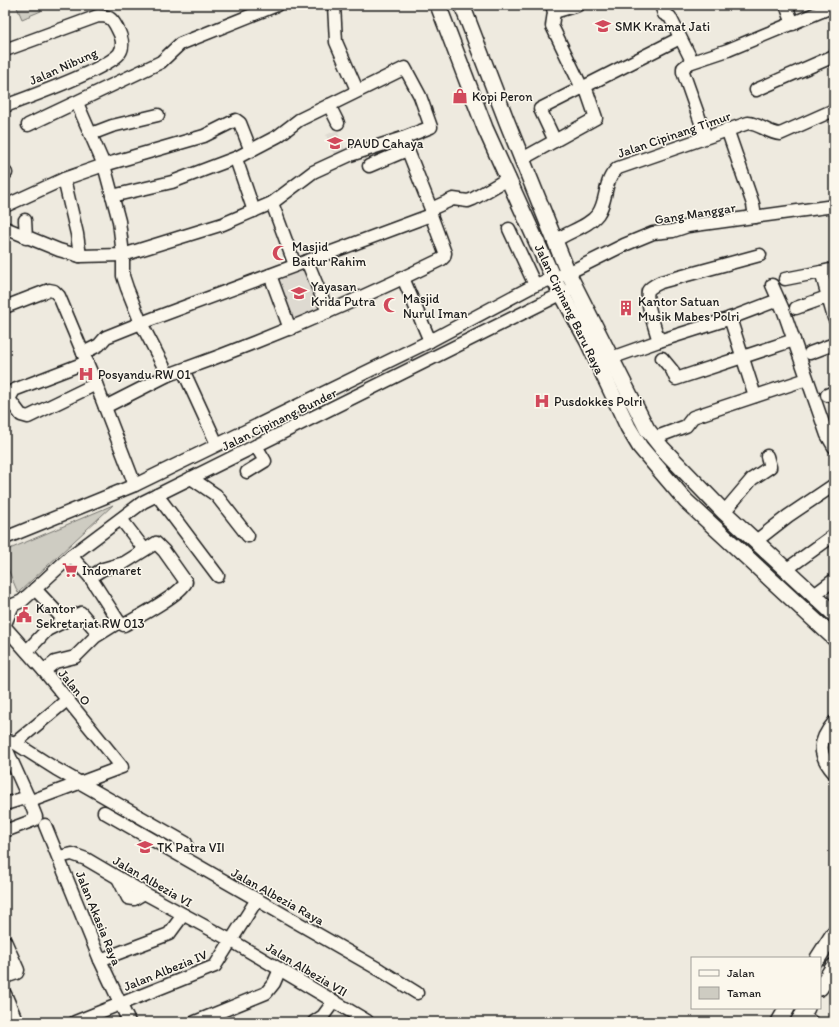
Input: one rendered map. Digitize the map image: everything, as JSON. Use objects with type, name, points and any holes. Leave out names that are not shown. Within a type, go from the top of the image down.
[{"type":"main road","name":"Jalan Cipinang Baru Raya","points":[[438,5],[485,128],[509,178],[553,278],[640,447],[686,501],[711,526],[770,577],[834,638]]},
{"type":"main road","name":"Jalan Cipinang Baru Raya","points":[[462,5],[568,273],[643,421],[654,438],[724,512],[834,614]]},
{"type":"main road","points":[[770,577],[788,570]]},
{"type":"main road","points":[[784,590],[788,570]]},
{"type":"main road","points":[[819,957],[834,932]]},
{"type":"main road","points":[[821,986],[834,966]]},
{"type":"main road","points":[[779,1022],[786,1009]]},
{"type":"street","points":[[28,126],[161,62],[180,44],[277,5]]},
{"type":"street","points":[[334,5],[336,42],[357,90]]},
{"type":"street","points":[[522,159],[596,118],[583,87],[552,26],[552,9],[578,5]]},
{"type":"street","points":[[661,5],[664,14],[670,17],[692,62]]},
{"type":"street","points":[[786,5],[793,24]]},
{"type":"street","points":[[706,137],[682,72],[683,68],[692,62],[728,50],[834,6]]},
{"type":"street","name":"Jalan Nibung","points":[[5,50],[93,16],[109,17],[113,20],[120,34],[122,43],[119,53],[102,66],[5,106]]},
{"type":"street","points":[[555,141],[540,109],[680,38]]},
{"type":"street","points":[[756,90],[834,56]]},
{"type":"street","points":[[5,228],[26,238],[80,256],[124,256],[223,224],[272,203],[313,172],[350,155],[403,138],[431,127],[407,69],[402,68],[299,120],[278,136],[236,159],[172,182],[112,196]]},
{"type":"street","points":[[77,102],[104,165],[119,221],[124,256],[123,276],[142,323],[168,375]]},
{"type":"street","points":[[329,105],[338,123]]},
{"type":"street","name":"Jalan Cipinang Timur","points":[[555,241],[591,222],[602,207],[610,176],[618,168],[748,123],[754,123],[775,134],[780,134],[834,110]]},
{"type":"street","points":[[91,134],[112,126],[158,115]]},
{"type":"street","points":[[5,206],[64,179],[104,165],[204,136],[236,120],[240,123],[251,151]]},
{"type":"street","points":[[727,129],[753,204],[755,217]]},
{"type":"street","points":[[105,407],[168,375],[290,329],[403,278],[444,257],[445,254],[431,212],[403,138]]},
{"type":"street","points":[[369,166],[407,150]]},
{"type":"street","points":[[236,159],[254,210]]},
{"type":"street","points":[[96,384],[28,417],[21,416],[9,399],[14,390],[85,358],[106,337],[431,212],[453,199],[468,201],[509,178]]},
{"type":"street","points":[[64,179],[77,234],[80,256]]},
{"type":"street","points":[[272,203],[295,265]]},
{"type":"street","name":"Gang Manggar","points":[[568,273],[624,245],[653,233],[673,231],[688,226],[834,206]]},
{"type":"street","points":[[25,220],[26,238]]},
{"type":"street","points":[[509,229],[535,285]]},
{"type":"street","points":[[659,341],[648,304],[647,293],[650,289],[661,282],[760,255]]},
{"type":"street","points":[[307,260],[328,312]]},
{"type":"street","points":[[785,280],[834,269]]},
{"type":"street","points":[[821,272],[834,318]]},
{"type":"street","name":"Jalan Cipinang Bunder","points":[[5,538],[135,485],[430,340],[535,285],[568,273]]},
{"type":"street","points":[[270,275],[290,329]]},
{"type":"street","points":[[403,278],[430,340]]},
{"type":"street","points":[[772,285],[784,312],[830,443],[834,447]]},
{"type":"street","name":"Jalan Cipinang Bunder","points":[[9,601],[22,601],[71,556],[136,507],[157,495],[575,288]]},
{"type":"street","points":[[5,307],[49,290],[54,291],[59,296],[96,384],[135,485]]},
{"type":"street","points":[[796,308],[827,297]]},
{"type":"street","points":[[611,358],[730,318],[778,300]]},
{"type":"street","points":[[730,318],[755,396]]},
{"type":"street","points":[[662,358],[672,370],[676,379],[794,340]]},
{"type":"street","points":[[810,353],[834,344]]},
{"type":"street","points":[[183,370],[217,444]]},
{"type":"street","points":[[364,373],[359,378],[359,383],[364,388],[371,390]]},
{"type":"street","points":[[654,438],[686,426],[694,417],[807,379]]},
{"type":"street","points":[[332,389],[342,391],[344,397],[341,404]]},
{"type":"street","points":[[247,472],[266,461],[256,446]]},
{"type":"street","points":[[724,512],[752,479],[770,467],[767,456]]},
{"type":"street","points":[[191,478],[216,495],[248,536]]},
{"type":"street","points":[[756,541],[788,516],[834,485]]},
{"type":"street","points":[[157,495],[218,576]]},
{"type":"street","points":[[121,519],[144,549]]},
{"type":"street","points":[[788,570],[834,535]]},
{"type":"street","points":[[71,556],[90,577],[119,622],[124,625],[164,600],[186,583],[159,544],[156,543],[144,549],[124,563],[103,570],[90,577]]},
{"type":"street","points":[[814,595],[834,580]]},
{"type":"street","points":[[35,589],[65,621]]},
{"type":"street","points":[[5,625],[9,601]]},
{"type":"street","points":[[27,651],[46,630],[81,613],[99,634]]},
{"type":"street","points":[[44,671],[55,662],[74,657],[99,634],[119,622]]},
{"type":"street","name":"Jalan O","points":[[5,625],[122,767],[79,782]]},
{"type":"street","points":[[8,743],[67,700]]},
{"type":"street","points":[[834,722],[823,737],[821,743],[824,758],[834,773]]},
{"type":"street","points":[[8,743],[186,843]]},
{"type":"street","points":[[5,831],[36,818],[8,743]]},
{"type":"street","points":[[5,804],[29,799],[79,782]]},
{"type":"street","name":"Jalan Albezia Raya","points":[[104,812],[256,901],[294,920],[417,993]]},
{"type":"street","name":"Jalan Akasia Raya","points":[[45,824],[100,960],[121,1002],[129,1022]]},
{"type":"street","name":"Jalan Albezia VI","points":[[59,857],[72,854],[79,856],[232,941]]},
{"type":"street","name":"Jalan Albezia IV","points":[[81,1021],[121,1002],[215,966],[256,901]]},
{"type":"street","points":[[100,960],[169,934],[184,915]]},
{"type":"street","points":[[5,941],[17,967],[17,973],[5,977]]},
{"type":"street","name":"Jalan Albezia VII","points":[[232,941],[367,1021]]},
{"type":"street","points":[[5,972],[17,967]]},
{"type":"street","points":[[195,1022],[266,993],[274,983],[280,969]]},
{"type":"street","points":[[5,994],[16,1022]]},
{"type":"street","points":[[314,1022],[323,1016],[334,1001]]},
{"type":"shaded area","name":"PAUD Cahaya","points":[[337,130],[345,150],[334,155],[326,135]]},
{"type":"shaded area","name":"Yayasan Krida Putra","points":[[306,263],[324,310],[292,323],[273,276]]},
{"type":"green space","points":[[16,5],[39,5],[41,11],[22,19]]},
{"type":"green space","points":[[113,505],[18,593],[5,562],[5,551]]},
{"type":"place","name":"SMK Kramat Jati","points":[[603,26]]},
{"type":"place","name":"Kopi Peron","points":[[460,96]]},
{"type":"place","name":"PAUD Cahaya","points":[[335,143]]},
{"type":"place","name":"Masjid Baitur Rahim","points":[[280,253]]},
{"type":"place","name":"Yayasan Krida Putra","points":[[299,293]]},
{"type":"place","name":"Masjid Nurul Iman","points":[[391,305]]},
{"type":"place","name":"Kantor Satuan Musik Mabes Polri","points":[[626,308]]},
{"type":"place","name":"Posyandu RW 01","points":[[86,374]]},
{"type":"place","name":"Pusdokkes Polri","points":[[542,401]]},
{"type":"place","name":"Indomaret","points":[[70,570]]},
{"type":"place","name":"Kantor Sekretariat RW 013","points":[[24,615]]},
{"type":"place","name":"TK Patra VII","points":[[145,847]]}]
